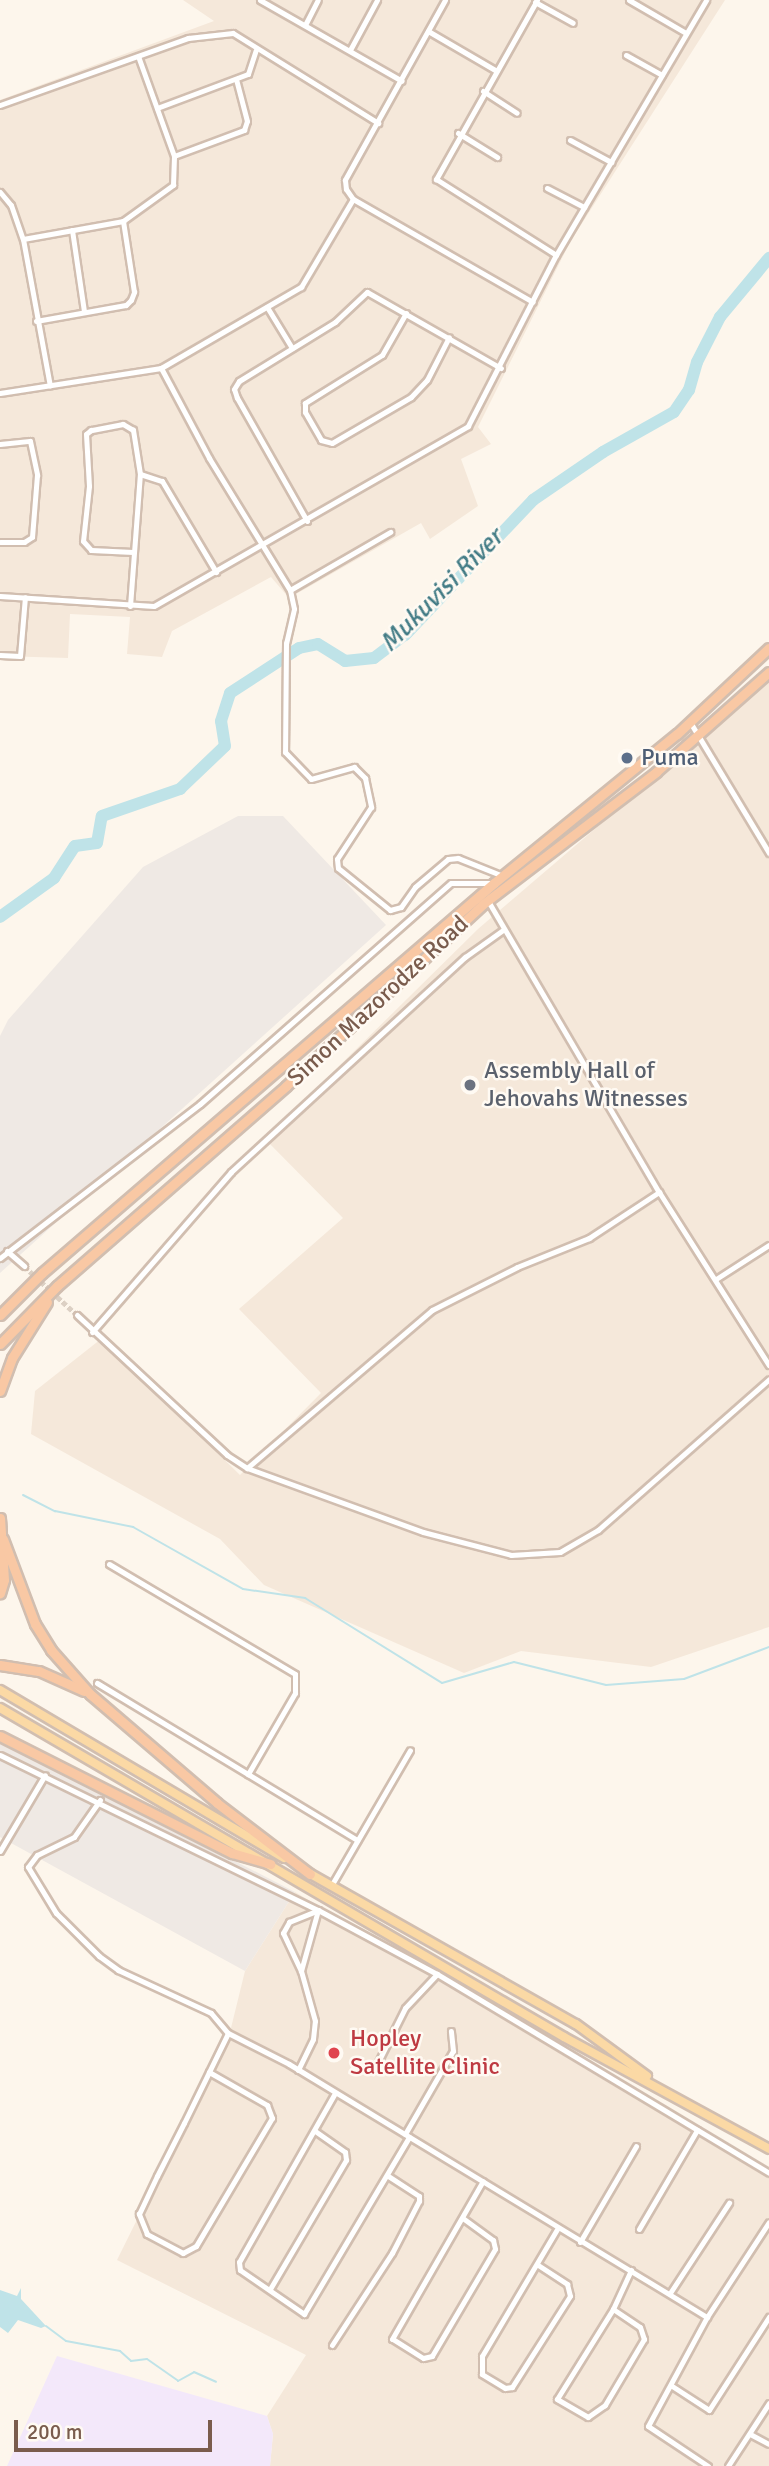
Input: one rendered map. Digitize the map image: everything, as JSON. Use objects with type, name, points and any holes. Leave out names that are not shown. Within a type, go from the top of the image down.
[{"type":"highway","name":"Simon Mazorodze Road","points":[[0,1315],[41,1273],[494,883],[690,722],[769,648]]},
{"type":"highway","name":"Simon Mazorodze Road","points":[[0,1344],[57,1286],[286,1086],[487,900],[584,829],[697,736],[769,672]]},
{"type":"highway","points":[[0,1391],[12,1358],[57,1286]]},
{"type":"highway","points":[[0,1518],[3,1539],[0,1593]]},
{"type":"highway","points":[[3,1539],[35,1624],[90,1694],[216,1803],[310,1874]]},
{"type":"highway","points":[[0,1665],[39,1671],[90,1694]]},
{"type":"highway","points":[[0,1736],[232,1853],[270,1864]]},
{"type":"main road","points":[[0,1690],[310,1874],[576,2024],[669,2092]]},
{"type":"main road","points":[[0,1709],[564,2037],[769,2149]]},
{"type":"street","points":[[260,0],[402,81]]},
{"type":"street","points":[[305,25],[318,0]]},
{"type":"street","points":[[350,50],[377,0]]},
{"type":"street","points":[[445,0],[345,180],[353,199],[533,302]]},
{"type":"street","points":[[629,0],[686,33]]},
{"type":"street","points":[[0,596],[130,606],[166,602],[457,435],[477,414],[556,255],[706,0]]},
{"type":"street","points":[[556,255],[437,183],[436,173],[536,1],[573,23]]},
{"type":"street","points":[[428,32],[495,70]]},
{"type":"street","points":[[0,105],[215,33],[243,36],[256,50],[308,77],[379,123]]},
{"type":"street","points":[[158,108],[236,79],[250,71],[256,50]]},
{"type":"street","points":[[626,55],[662,75]]},
{"type":"street","points":[[23,239],[123,221],[173,186],[174,156],[138,57]]},
{"type":"street","points":[[174,156],[244,130],[247,121],[236,79]]},
{"type":"street","points":[[482,92],[517,113]]},
{"type":"street","points":[[458,133],[497,157]]},
{"type":"street","points":[[570,139],[611,162]]},
{"type":"street","points":[[547,188],[584,207]]},
{"type":"street","points":[[0,192],[17,216],[23,239],[50,386]]},
{"type":"street","points":[[0,393],[161,368],[267,307],[309,279],[353,199]]},
{"type":"street","points":[[36,321],[125,305],[131,300],[134,292],[123,221]]},
{"type":"street","points":[[72,230],[84,311]]},
{"type":"street","points":[[307,520],[234,389],[239,381],[335,322],[364,293],[406,313],[501,368]]},
{"type":"street","points":[[267,307],[292,348]]},
{"type":"street","points":[[406,313],[382,355],[305,403],[305,412],[321,440],[332,443],[411,397],[427,380],[449,337]]},
{"type":"street","points":[[161,368],[261,548],[290,590],[294,614],[286,643],[287,700],[281,738],[288,759],[311,779],[354,767],[365,778],[371,807],[337,859],[338,868],[390,910],[401,906],[415,887],[448,859],[458,858],[503,876]]},
{"type":"street","points":[[130,606],[140,474],[129,425],[88,432],[89,486],[83,541],[91,550],[133,552]]},
{"type":"street","points":[[0,444],[30,441],[37,475],[32,537],[24,542],[0,542]]},
{"type":"street","points":[[140,474],[162,481],[216,572]]},
{"type":"street","points":[[290,590],[390,532]]},
{"type":"street","points":[[0,655],[20,656],[25,597]]},
{"type":"street","points":[[690,722],[769,853]]},
{"type":"street","points":[[0,1258],[200,1104],[451,883],[494,883]]},
{"type":"street","points":[[487,900],[659,1192],[769,1365]]},
{"type":"street","points":[[92,1332],[232,1172],[465,957],[503,930]]},
{"type":"street","points":[[247,1468],[432,1310],[517,1267],[589,1238],[659,1192]]},
{"type":"street","points":[[716,1279],[769,1245]]},
{"type":"street","points":[[7,1251],[24,1266]]},
{"type":"street","points":[[77,1315],[92,1332],[247,1468],[477,1549],[552,1554],[566,1550],[617,1516],[769,1379]]},
{"type":"street","points":[[109,1564],[295,1674],[295,1693],[248,1774]]},
{"type":"street","points":[[97,1683],[357,1840]]},
{"type":"street","points":[[331,1886],[410,1750]]},
{"type":"street","points":[[0,1755],[100,1800],[318,1910],[437,1974],[769,2173]]},
{"type":"street","points":[[0,1851],[45,1774]]},
{"type":"street","points":[[100,1800],[74,1837],[37,1854],[28,1867],[40,1892],[99,1956],[118,1970],[211,2013],[228,2033],[298,2070],[484,2181],[557,2229],[707,2317]]},
{"type":"street","points":[[298,2070],[313,2039],[315,2021],[302,1971],[283,1933],[289,1922],[318,1910]]},
{"type":"street","points":[[302,1971],[318,1910]]},
{"type":"street","points":[[374,2068],[405,2008],[437,1974]]},
{"type":"street","points":[[335,2093],[239,2262],[240,2270],[304,2314],[388,2176],[453,2051],[451,2031]]},
{"type":"street","points":[[209,2072],[267,2105],[272,2118],[196,2246],[183,2253],[154,2240],[139,2220],[209,2072],[228,2033]]},
{"type":"street","points":[[639,2229],[697,2130]]},
{"type":"street","points":[[270,2289],[346,2160],[345,2152],[315,2131]]},
{"type":"street","points":[[580,2242],[636,2146]]},
{"type":"street","points":[[332,2345],[392,2253],[419,2201],[419,2196],[388,2176]]},
{"type":"street","points":[[464,2219],[493,2240],[495,2249],[432,2356],[423,2358],[392,2339],[484,2181]]},
{"type":"street","points":[[670,2293],[729,2203]]},
{"type":"street","points":[[708,2466],[648,2426],[707,2317],[769,2222]]},
{"type":"street","points":[[538,2265],[567,2284],[570,2295],[512,2387],[505,2388],[482,2374],[479,2365],[557,2229]]},
{"type":"street","points":[[613,2309],[640,2327],[644,2339],[605,2405],[588,2417],[557,2399],[613,2309],[631,2270]]},
{"type":"street","points":[[672,2386],[709,2410],[769,2316]]},
{"type":"street","points":[[728,2466],[769,2403]]},
{"type":"street","points":[[750,2434],[769,2444]]},
{"type":"shaded area","points":[[183,0],[725,0],[570,242],[478,427],[491,444],[461,459],[478,506],[430,539],[421,523],[289,598],[271,577],[172,631],[162,657],[127,654],[130,617],[70,614],[68,658],[0,656],[0,100],[214,21]]},
{"type":"shaded area","points":[[769,680],[769,1627],[651,1667],[521,1651],[464,1673],[264,1585],[220,1539],[31,1434],[35,1391],[101,1339],[240,1475],[321,1393],[239,1309],[343,1218],[265,1139],[478,929]]},
{"type":"shaded area","points":[[238,816],[283,816],[386,925],[0,1273],[0,1036],[8,1020],[143,867]]},
{"type":"shaded area","points":[[0,1740],[295,1892],[245,1971],[0,1837]]},
{"type":"shaded area","points":[[295,1892],[769,2172],[769,2466],[270,2466],[273,2434],[267,2416],[306,2355],[117,2260],[230,2032],[245,1971]]},
{"type":"shaded area","points":[[57,2356],[267,2416],[273,2434],[270,2466],[7,2466]]},
{"type":"water","points":[[21,2288],[21,2299],[46,2326],[41,2328],[18,2320],[8,2333],[0,2327],[0,2290],[17,2296]]},
{"type":"waterway","name":"Mukuvisi River","points":[[0,917],[54,878],[75,846],[97,843],[102,816],[180,789],[225,746],[221,721],[230,693],[299,648],[318,644],[345,661],[374,658],[405,635],[533,500],[603,452],[674,412],[689,390],[697,362],[720,317],[769,258]]},
{"type":"waterway","points":[[23,1495],[55,1511],[133,1527],[243,1589],[305,1598],[442,1683],[514,1662],[606,1685],[684,1679],[769,1647]]},
{"type":"waterway","points":[[46,2326],[66,2341],[120,2351],[131,2361],[147,2359],[178,2381],[194,2372],[216,2382]]},
{"type":"tunnel","points":[[24,1266],[77,1315]]},
{"type":"place","name":"Puma","points":[[627,758]]},
{"type":"place","name":"Assembly Hall of Jehovahs Witnesses","points":[[470,1085]]},
{"type":"place","name":"Hopley Satellite Clinic","points":[[334,2053]]}]
